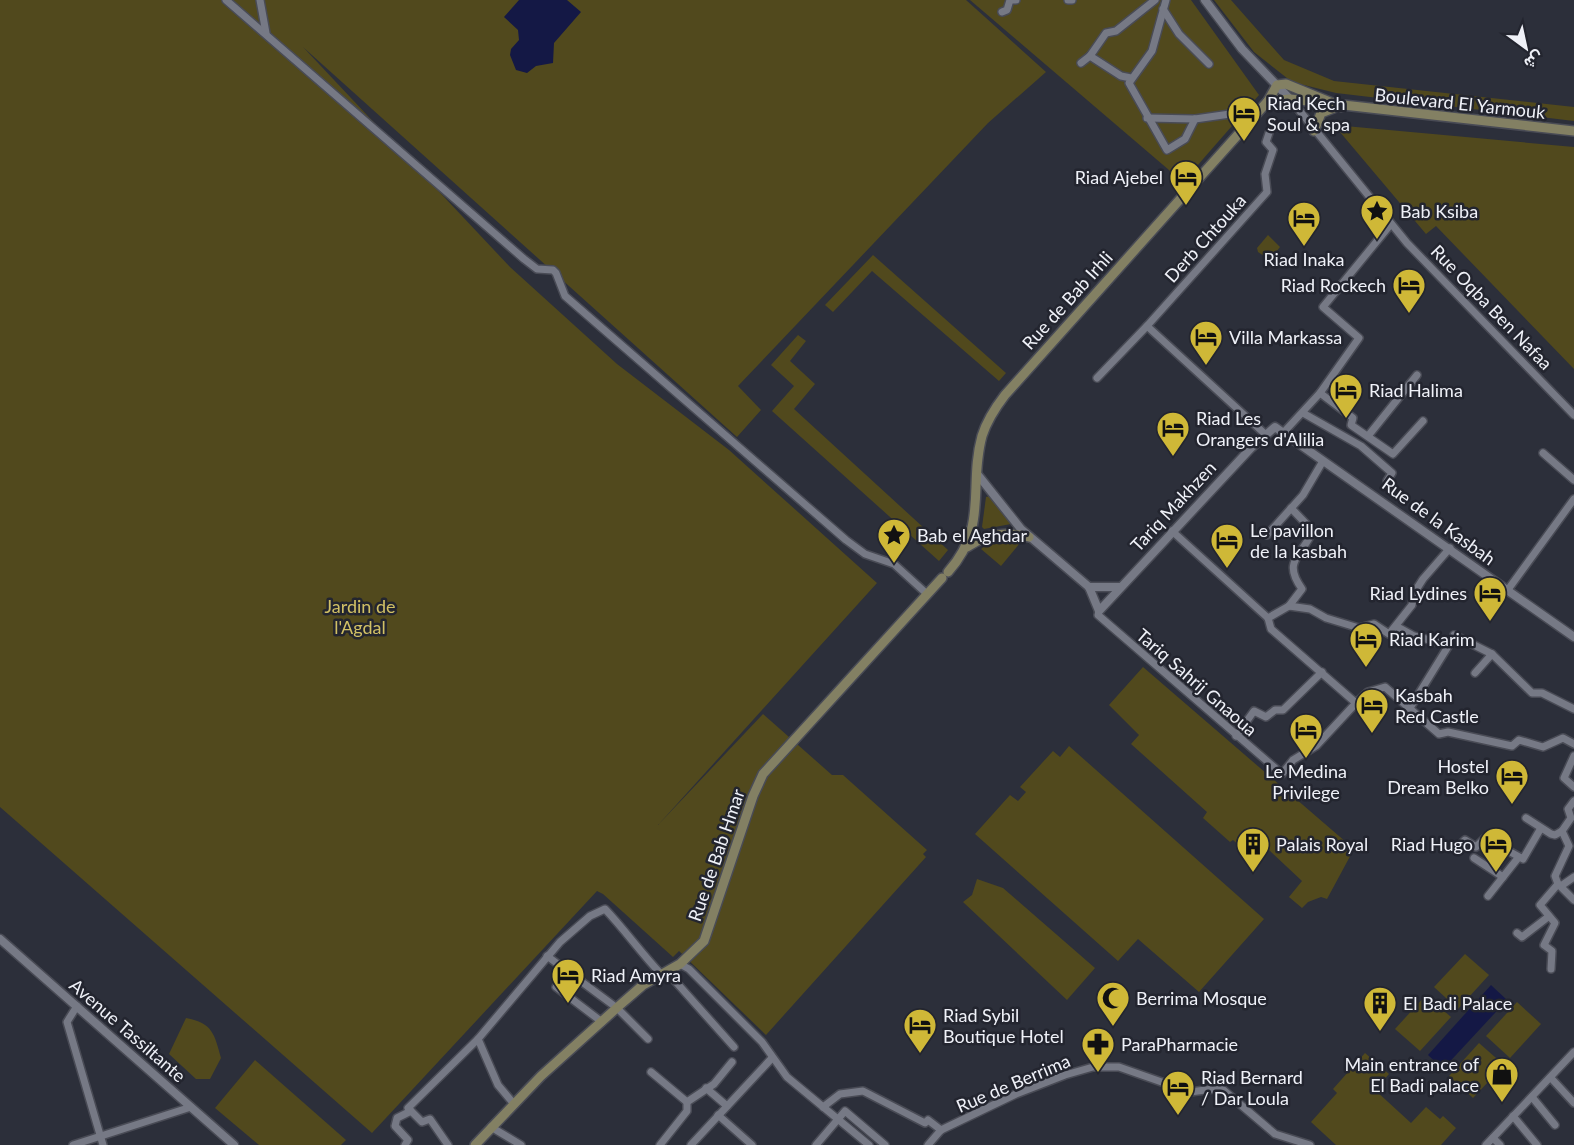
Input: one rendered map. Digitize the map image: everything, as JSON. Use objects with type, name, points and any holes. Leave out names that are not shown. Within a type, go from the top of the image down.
[{"type":"main road","name":"Boulevard El Yarmouk","points":[[1277,85],[1286,84],[1342,106]]},
{"type":"main road","name":"Rue de Bab Irhli","points":[[945,575],[967,547],[973,523],[980,446],[986,426],[1005,395],[1268,101],[1277,85]]},
{"type":"main road","name":"Boulevard El Yarmouk","points":[[1290,99],[1574,131]]},
{"type":"main road","points":[[1268,101],[1290,99]]},
{"type":"main road","points":[[1314,131],[1321,113],[1342,106]]},
{"type":"main road","points":[[967,547],[994,535],[1013,534],[1029,537]]},
{"type":"main road","name":"Rue de Bab Hmar","points":[[475,1145],[514,1104],[617,1008],[680,964],[704,941],[753,796],[763,774],[945,575]]},
{"type":"street","points":[[226,0],[524,259],[537,269],[552,270],[556,273],[565,296],[846,540],[865,554],[894,564],[927,594]]},
{"type":"street","points":[[260,0],[266,33]]},
{"type":"street","points":[[1002,12],[1007,10],[1010,0],[1016,0]]},
{"type":"street","points":[[1081,63],[1090,56],[1106,33],[1116,31],[1155,0]]},
{"type":"street","points":[[1166,0],[1152,51],[1129,83],[1167,150],[1185,139],[1195,119]]},
{"type":"street","name":"Rue Oqba Ben Nafaa","points":[[1204,0],[1242,49],[1290,99],[1391,224],[1574,415]]},
{"type":"street","points":[[1163,9],[1179,34],[1209,64]]},
{"type":"street","points":[[1090,56],[1121,76],[1131,78]]},
{"type":"street","points":[[1147,118],[1195,119],[1237,113]]},
{"type":"street","name":"Derb Chtouka","points":[[1097,378],[1148,326],[1267,192],[1265,174],[1273,150],[1266,142],[1269,133]]},
{"type":"street","points":[[1148,326],[1264,434],[1275,427],[1284,432],[1320,393],[1359,338],[1323,307],[1391,224]]},
{"type":"street","points":[[1368,436],[1418,375]]},
{"type":"street","points":[[1320,393],[1353,418],[1351,425],[1393,454],[1423,422]]},
{"type":"street","points":[[1303,413],[1361,446],[1392,473],[1388,481]]},
{"type":"street","name":"Rue de la Kasbah","points":[[1284,432],[1574,637]]},
{"type":"street","name":"Tariq Makhzen","points":[[1099,611],[1264,434]]},
{"type":"street","points":[[1543,453],[1574,480]]},
{"type":"street","points":[[1267,535],[1306,491],[1323,461]]},
{"type":"street","points":[[978,475],[1029,537],[1089,587],[1099,611]]},
{"type":"street","points":[[1508,591],[1574,499]]},
{"type":"street","points":[[1268,618],[1289,606],[1302,589],[1293,574],[1292,564],[1312,531],[1291,507]]},
{"type":"street","points":[[1172,531],[1268,618],[1271,629],[1356,703],[1368,692],[1385,687],[1439,734],[1448,732],[1512,746],[1519,740],[1541,747],[1563,738],[1574,744]]},
{"type":"street","points":[[1289,606],[1310,609],[1326,618],[1359,628],[1374,624],[1389,634],[1412,605],[1414,593],[1423,579],[1450,548]]},
{"type":"street","points":[[1089,587],[1119,587]]},
{"type":"street","name":"Tariq Sahrij Gnaoua","points":[[1099,611],[1098,615],[1282,774],[1293,760],[1316,746],[1356,703]]},
{"type":"street","points":[[1396,626],[1414,636],[1449,645],[1410,708]]},
{"type":"street","points":[[1454,635],[1492,654],[1532,693],[1542,693],[1574,709]]},
{"type":"street","points":[[1475,673],[1492,654]]},
{"type":"street","points":[[1236,736],[1254,711],[1266,717],[1275,711],[1283,710],[1322,672]]},
{"type":"street","points":[[1574,756],[1564,778],[1574,787]]},
{"type":"street","points":[[1559,833],[1573,819],[1568,809],[1574,801]]},
{"type":"street","points":[[1526,818],[1541,828],[1559,833],[1569,846],[1562,859],[1558,883],[1540,905],[1548,917],[1557,920],[1544,945],[1552,951],[1551,969]]},
{"type":"street","points":[[1458,848],[1465,840],[1476,847],[1485,838],[1518,858],[1524,858],[1541,828]]},
{"type":"street","points":[[1474,858],[1503,877]]},
{"type":"street","points":[[1488,896],[1518,858]]},
{"type":"street","points":[[1558,883],[1574,877]]},
{"type":"street","points":[[1558,883],[1574,900]]},
{"type":"street","points":[[448,1145],[430,1119],[422,1122],[408,1108],[478,1039],[547,956],[590,916],[605,909],[632,937],[641,953],[664,973],[734,1047]]},
{"type":"street","points":[[1517,933],[1522,938],[1548,917]]},
{"type":"street","name":"Avenue Tassiltante","points":[[0,939],[234,1145]]},
{"type":"street","points":[[547,956],[617,1008],[648,1039]]},
{"type":"street","points":[[680,964],[689,969],[762,1042],[793,1083],[869,1145]]},
{"type":"street","points":[[556,987],[602,1022]]},
{"type":"street","points":[[76,1006],[67,1022],[103,1145]]},
{"type":"street","points":[[478,1039],[498,1085],[514,1104]]},
{"type":"street","points":[[1486,1145],[1574,1052]]},
{"type":"street","points":[[691,1145],[772,1058]]},
{"type":"street","points":[[687,1102],[718,1080],[732,1062]]},
{"type":"street","name":"Rue de Berrima","points":[[928,1145],[941,1130],[1035,1086],[1085,1069],[1110,1066],[1190,1092],[1221,1088],[1275,1134],[1310,1145]]},
{"type":"street","points":[[651,1072],[687,1102]]},
{"type":"street","points":[[1551,1077],[1574,1103]]},
{"type":"street","points":[[706,1088],[727,1106]]},
{"type":"street","points":[[824,1107],[840,1094],[863,1091],[899,1107],[926,1123],[928,1120],[941,1130]]},
{"type":"street","points":[[1532,1097],[1556,1125]]},
{"type":"street","points":[[660,1145],[687,1111],[687,1102]]},
{"type":"street","points":[[73,1145],[191,1107]]},
{"type":"street","points":[[405,1145],[408,1140],[395,1126],[397,1118],[411,1111]]},
{"type":"street","points":[[816,1145],[845,1111],[885,1145]]},
{"type":"street","points":[[718,1115],[752,1145]]},
{"type":"street","points":[[1513,1116],[1537,1145]]},
{"type":"street","points":[[491,1127],[521,1145]]},
{"type":"street","points":[[1493,1138],[1500,1145]]},
{"type":"green space","name":"Jardin de l'Agdal","points":[[0,0],[966,0],[1046,72],[988,123],[738,386],[761,410],[737,437],[303,47],[510,267],[617,364],[729,450],[877,583],[658,825],[763,714],[832,775],[843,775],[927,850],[923,854],[926,857],[766,1035],[679,951],[673,957],[597,891],[372,1133],[0,807]]},
{"type":"green space","points":[[970,0],[1191,0],[1259,95],[1183,182]]},
{"type":"green space","points":[[1214,0],[1231,0],[1284,60],[1334,81],[1574,107],[1574,121],[1336,93],[1292,82],[1254,52]]},
{"type":"green space","points":[[1334,125],[1574,147],[1574,369],[1436,226],[1426,234]]},
{"type":"green space","points":[[1268,235],[1280,247],[1270,260],[1258,252],[1257,248]]},
{"type":"green space","points":[[873,255],[1006,373],[999,381],[872,271],[833,312],[825,305]]},
{"type":"green space","points":[[798,335],[806,341],[790,361],[815,384],[794,409],[948,550],[939,561],[772,411],[794,386],[771,365]]},
{"type":"green space","points":[[990,496],[1011,524],[984,529],[982,527],[986,497]]},
{"type":"green space","points":[[1012,541],[1020,543],[1001,566],[981,549],[989,543]]},
{"type":"green space","points":[[1143,667],[1354,849],[1327,899],[1321,897],[1308,902],[1302,908],[1289,897],[1302,881],[1268,849],[1257,861],[1233,840],[1230,842],[1203,818],[1207,812],[1131,744],[1139,735],[1109,705]]},
{"type":"green space","points":[[1069,746],[1264,919],[1199,992],[1138,939],[1118,961],[975,834],[1010,795],[1018,801],[1026,792],[1020,787],[1053,751],[1060,757]]},
{"type":"green space","points":[[977,879],[1003,888],[1095,968],[1067,1000],[963,902],[972,895]]},
{"type":"green space","points":[[1465,954],[1489,975],[1458,1009],[1434,987]]},
{"type":"green space","points":[[1426,995],[1451,1017],[1420,1051],[1395,1029]]},
{"type":"green space","points":[[1517,1002],[1541,1024],[1510,1058],[1486,1036]]},
{"type":"green space","points":[[186,1018],[202,1023],[214,1036],[221,1058],[210,1079],[196,1079],[169,1054]]},
{"type":"green space","points":[[1479,1043],[1504,1065],[1473,1098],[1449,1076]]},
{"type":"green space","points":[[1365,1053],[1389,1074],[1375,1090],[1411,1123],[1426,1107],[1440,1119],[1443,1116],[1456,1128],[1441,1145],[1336,1145],[1311,1122],[1337,1093],[1333,1089]]},
{"type":"green space","points":[[255,1060],[346,1140],[341,1145],[259,1145],[215,1108]]},
{"type":"shaded area","points":[[519,0],[567,0],[581,12],[554,43],[553,63],[536,66],[527,73],[516,70],[510,55],[511,49],[519,40],[518,30],[504,17]]},
{"type":"shaded area","points":[[1491,985],[1507,1000],[1443,1069],[1428,1055]]},
{"type":"place","name":"Riad Kech Soul & spa","points":[[1244,142]]},
{"type":"place","name":"Riad Ajebel","points":[[1186,206]]},
{"type":"place","name":"Bab Ksiba","points":[[1377,240]]},
{"type":"place","name":"Riad Inaka","points":[[1304,247]]},
{"type":"place","name":"Riad Rockech","points":[[1409,314]]},
{"type":"place","name":"Villa Markassa","points":[[1206,366]]},
{"type":"place","name":"Riad Halima","points":[[1346,419]]},
{"type":"place","name":"Riad Les Orangers d'Alilia","points":[[1173,457]]},
{"type":"place","name":"Bab el Aghdar","points":[[894,564]]},
{"type":"place","name":"Le pavillon de la kasbah","points":[[1227,569]]},
{"type":"place","name":"Riad Lydines","points":[[1490,622]]},
{"type":"place","name":"Riad Karim","points":[[1366,668]]},
{"type":"place","name":"Kasbah Red Castle","points":[[1372,734]]},
{"type":"place","name":"Le Medina Privilege","points":[[1306,759]]},
{"type":"place","name":"Hostel Dream Belko","points":[[1512,805]]},
{"type":"place","name":"Palais Royal","points":[[1253,873]]},
{"type":"place","name":"Riad Hugo","points":[[1496,873]]},
{"type":"place","name":"Riad Amyra","points":[[568,1004]]},
{"type":"place","name":"Berrima Mosque","points":[[1113,1027]]},
{"type":"place","name":"El Badi Palace","points":[[1380,1032]]},
{"type":"place","name":"Riad Sybil Boutique Hotel","points":[[920,1054]]},
{"type":"place","name":"ParaPharmacie","points":[[1098,1073]]},
{"type":"place","name":"Main entrance of El Badi palace","points":[[1502,1103]]},
{"type":"place","name":"Riad Bernard / Dar Loula","points":[[1178,1116]]}]
